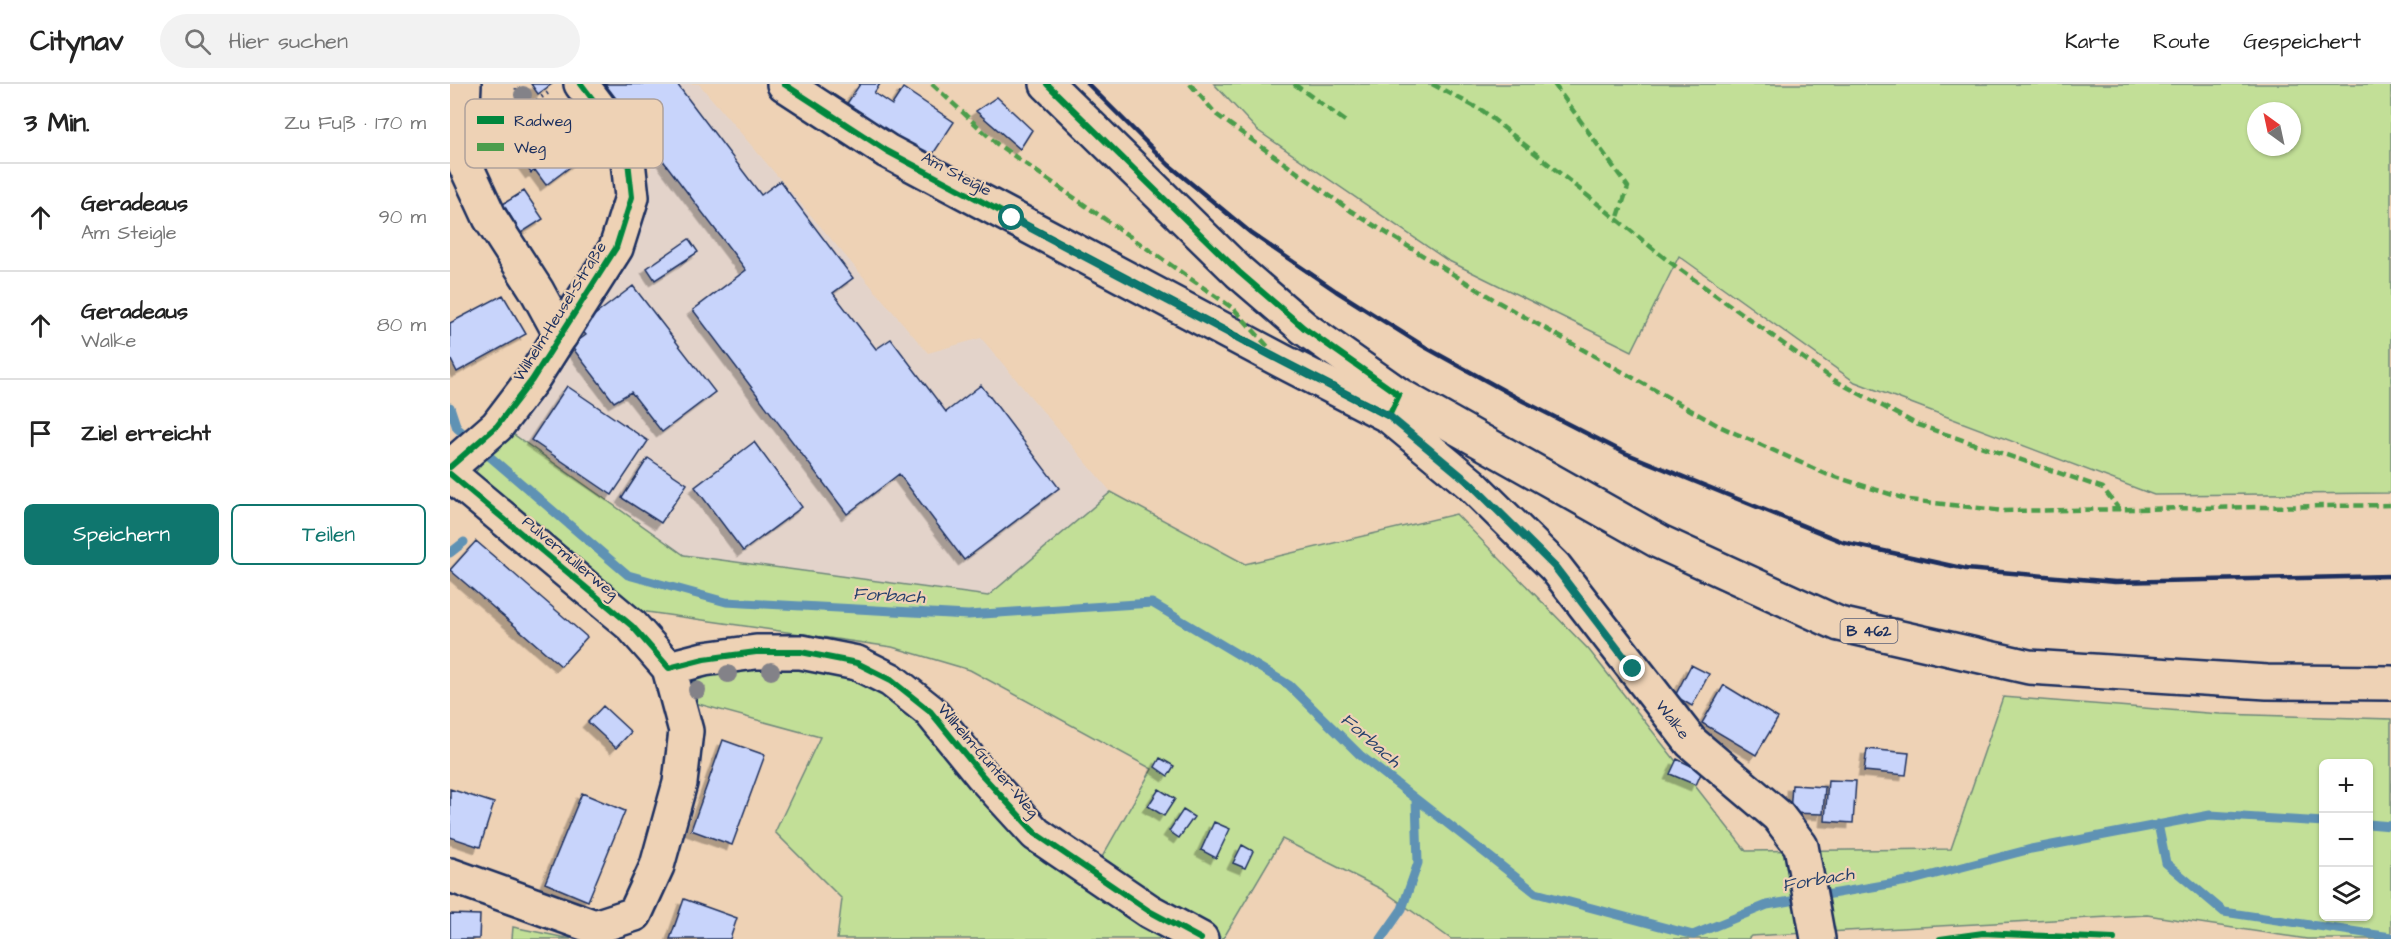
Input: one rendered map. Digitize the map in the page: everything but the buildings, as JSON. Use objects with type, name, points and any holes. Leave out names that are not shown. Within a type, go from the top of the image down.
[{"type":"street","name":"Wilhelm-Heusel-Straße","points":[[464,84],[462,128],[465,164]]},
{"type":"street","name":"Wilhelm-Heusel-Straße","points":[[581,84],[592,99]]},
{"type":"street","name":"Am Steigle","points":[[784,84],[887,151],[1282,361],[1394,405]]},
{"type":"street","name":"B 462","points":[[1047,84],[1239,272],[1394,405],[1660,543],[1839,624],[2029,667],[2267,682],[2391,683]]},
{"type":"street","name":"Wilhelm-Heusel-Straße","points":[[467,168],[490,218],[537,291],[561,335]]},
{"type":"street","name":"Wilhelm-Heusel-Straße","points":[[456,478],[532,380],[616,248],[632,197],[629,168]]},
{"type":"street","name":"Walke","points":[[1394,405],[1555,567],[1691,742],[1778,816],[1802,846],[1816,930]]},
{"type":"street","name":"Pulvermüllerweg","points":[[450,875],[595,927],[635,914],[657,866],[680,783],[686,731],[669,668],[632,626],[456,478]]},
{"type":"street","name":"Wilhelm-Günter-Weg","points":[[669,668],[704,659],[756,652],[801,652],[857,663],[891,680],[930,711],[982,775],[1036,834],[1149,910],[1201,939]]},
{"type":"path","points":[[516,99],[517,84]]},
{"type":"shaded area","points":[[599,84],[699,84],[928,353],[981,338],[1111,492],[988,596],[684,555],[563,466],[506,429],[638,242],[651,168],[663,168],[663,99],[610,99]]},
{"type":"green space","points":[[1214,84],[2391,84],[2391,493],[2154,495],[1855,382],[1679,256],[1632,351],[1447,260],[1257,130]]},
{"type":"green space","points":[[506,429],[684,555],[988,596],[1111,492],[1245,564],[1456,514],[1589,650],[1746,851],[1951,849],[2003,697],[2220,714],[2391,719],[2391,939],[2307,939],[2147,915],[1751,936],[1748,939],[1451,939],[1381,889],[1282,839],[1223,939],[1097,866],[1152,769],[970,670],[892,647],[640,611],[472,477]]},
{"type":"green space","points":[[755,664],[828,670],[884,691],[944,747],[1003,824],[1044,862],[1172,939],[837,939],[842,899],[775,832],[820,737],[691,702],[688,684],[712,673]]},
{"type":"green space","points":[[513,927],[571,939],[512,939]]},
{"type":"waterway","name":"Forbach","points":[[450,407],[457,428],[471,440]]},
{"type":"waterway","name":"Forbach","points":[[481,449],[628,575],[726,602],[968,615],[1152,603],[1289,685],[1360,755],[1536,893],[1693,935],[1767,905],[1913,880],[2031,849],[2210,815],[2319,822]]},
{"type":"waterway","points":[[450,553],[464,542]]},
{"type":"waterway","points":[[1381,939],[1402,909],[1418,863],[1416,799]]},
{"type":"waterway","points":[[2158,824],[2166,863],[2224,912],[2391,937]]},
{"type":"waterway","name":"Forbach","points":[[2373,824],[2391,826]]},
{"type":"railway","points":[[1088,84],[1169,165],[1251,233],[1336,291],[1425,347],[1523,401],[1625,453],[1843,542],[1966,569],[2115,582],[2391,576]]},
{"type":"marked path","points":[[932,84],[997,144],[1234,309],[1271,350]]},
{"type":"marked path","points":[[1190,84],[1217,115],[1351,211],[1498,302],[1719,426],[1826,474],[1909,500],[2004,511],[2391,505]]},
{"type":"marked path","points":[[1294,84],[1348,123]]},
{"type":"marked path","points":[[1432,84],[1483,111],[1667,260],[1834,380],[1916,424],[2103,488],[2119,509]]},
{"type":"marked path","points":[[1554,84],[1628,187],[1617,220]]},
{"type":"cycle path","points":[[581,84],[592,99]]},
{"type":"cycle path","points":[[784,84],[887,151],[1389,416],[1399,395],[1304,328],[1239,272],[1047,84]]},
{"type":"cycle path","points":[[450,467],[497,426],[532,380],[616,248],[632,197],[629,168]]},
{"type":"cycle path","points":[[450,474],[632,626],[669,668],[704,659],[756,652],[801,652],[857,663],[891,680],[930,711],[982,775],[1036,834],[1149,911],[1201,939]]},
{"type":"cycle path","points":[[1940,939],[1983,933],[2114,939]]},
{"type":"route","points":[[1012,218],[1389,416],[1472,485],[1555,567],[1633,669]]}]
